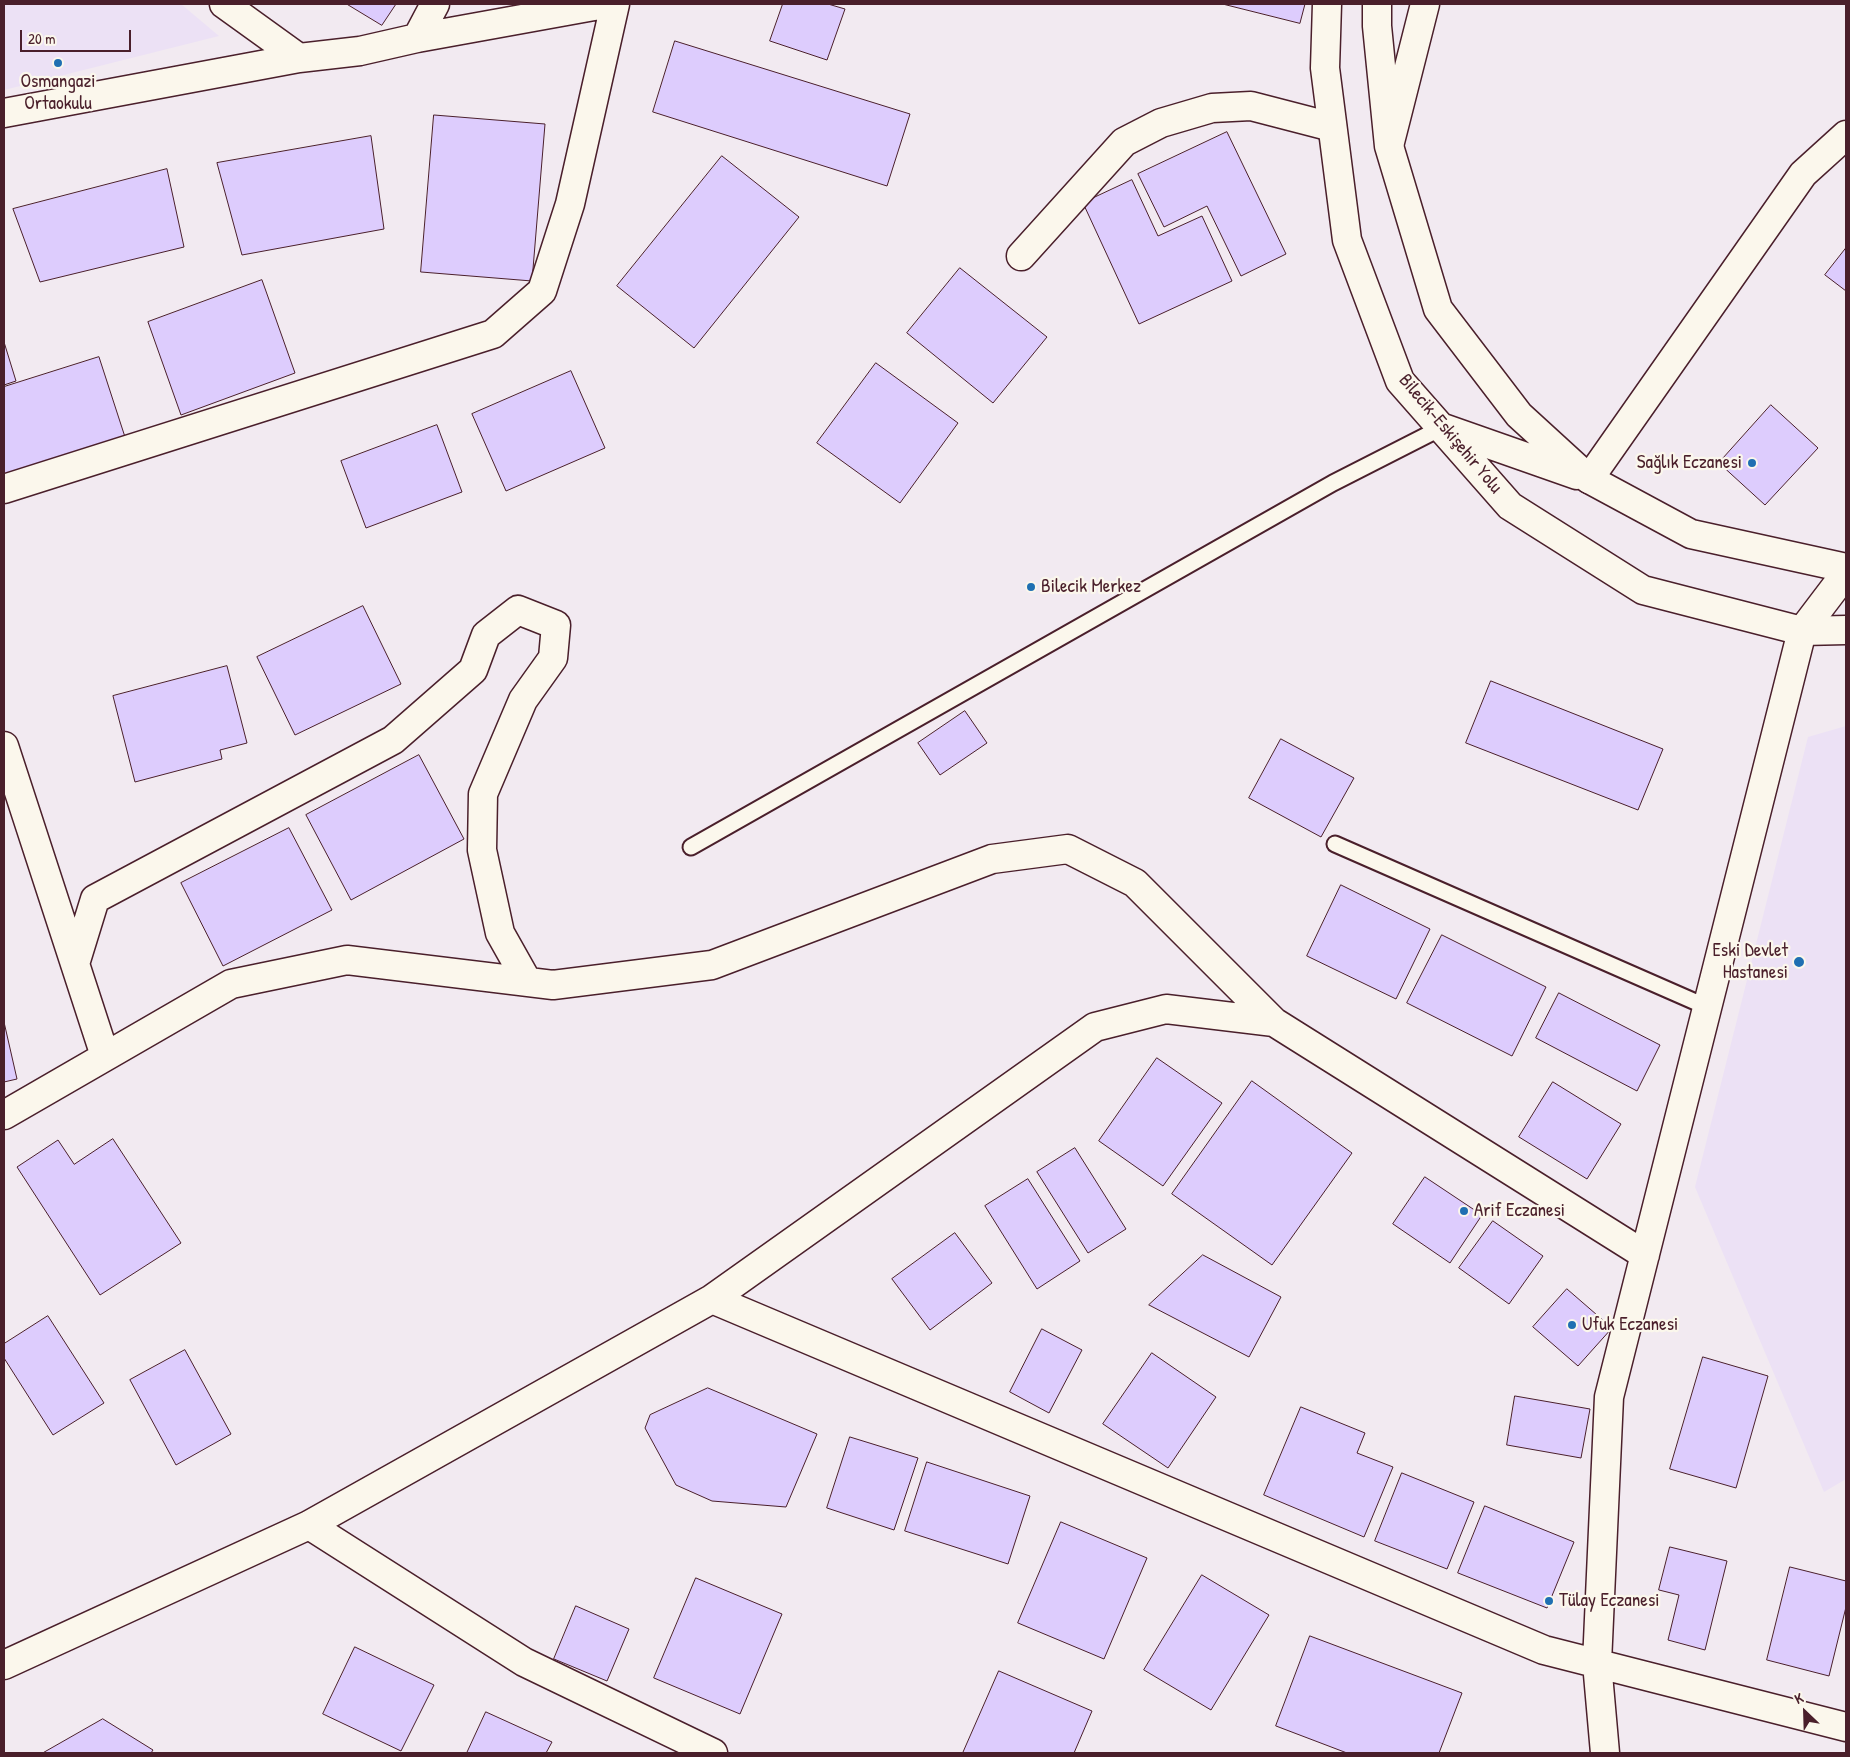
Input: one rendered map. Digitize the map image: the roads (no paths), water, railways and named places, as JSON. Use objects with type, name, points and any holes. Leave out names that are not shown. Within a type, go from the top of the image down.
[{"type":"street","points":[[224,4],[299,58]]},
{"type":"street","points":[[417,38],[434,4]]},
{"type":"street","points":[[4,113],[299,58],[360,51],[417,38],[605,4]]},
{"type":"street","points":[[4,489],[494,334],[542,291],[570,204],[615,4]]},
{"type":"street","name":"Bilecik-Eskişehir Yolu","points":[[1326,4],[1325,68],[1347,240],[1400,380],[1510,506],[1643,590],[1802,631],[1846,630]]},
{"type":"street","points":[[1378,4],[1377,26],[1389,146],[1438,309],[1519,415],[1589,479]]},
{"type":"street","points":[[1389,146],[1425,4]]},
{"type":"street","points":[[1021,256],[1124,142],[1161,123],[1212,108],[1251,106],[1332,127]]},
{"type":"street","points":[[1589,479],[1803,174],[1846,135]]},
{"type":"street","points":[[1441,428],[1589,479],[1691,534],[1846,568]]},
{"type":"street","points":[[1605,1753],[1597,1663],[1609,1397],[1802,631],[1846,573]]},
{"type":"street","points":[[76,964],[95,899],[393,740],[473,670],[486,635],[518,610],[556,625],[553,658],[523,700],[483,794],[482,850],[500,933],[527,981]]},
{"type":"street","points":[[4,746],[105,1056]]},
{"type":"street","points":[[4,1115],[232,984],[347,960],[553,984],[712,965],[992,859],[1068,849],[1135,883],[1274,1022],[1645,1255]]},
{"type":"street","points":[[4,1664],[309,1525],[712,1300],[1094,1027],[1166,1009],[1274,1022]]},
{"type":"street","points":[[712,1300],[1544,1650],[1846,1727]]},
{"type":"street","points":[[309,1525],[524,1662],[713,1753]]},
{"type":"lane","points":[[691,847],[1324,488],[1441,428]]},
{"type":"lane","points":[[1335,844],[1707,1007]]},
{"type":"place","name":"Osmangazi Ortaokulu","points":[[58,63]]},
{"type":"place","name":"Sağlık Eczanesi","points":[[1752,463]]},
{"type":"place","name":"Bilecik Merkez","points":[[1031,587]]},
{"type":"place","name":"Eski Devlet Hastanesi","points":[[1799,962]]},
{"type":"place","name":"Arif Eczanesi","points":[[1464,1211]]},
{"type":"place","name":"Ufuk Eczanesi","points":[[1572,1325]]},
{"type":"place","name":"Tülay Eczanesi","points":[[1549,1601]]}]
